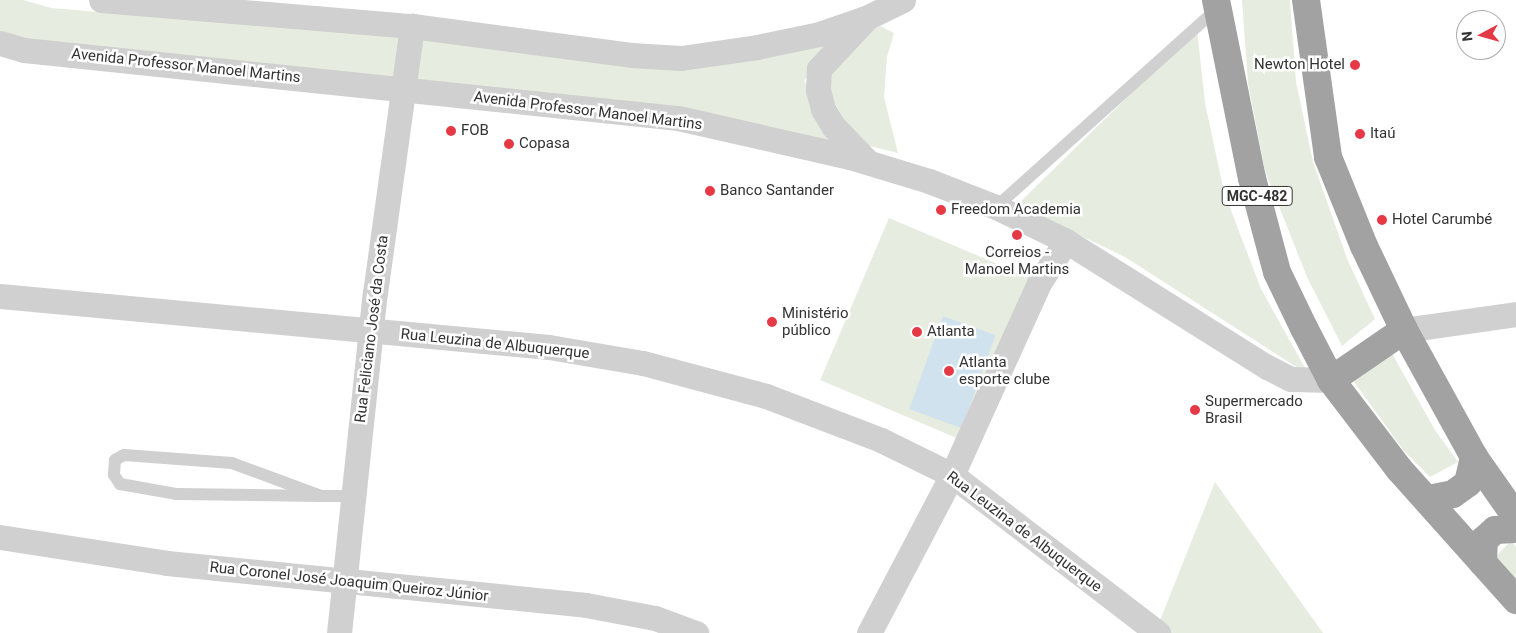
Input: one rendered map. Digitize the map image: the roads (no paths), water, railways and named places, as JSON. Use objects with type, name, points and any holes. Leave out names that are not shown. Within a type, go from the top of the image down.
[{"type":"highway","points":[[1306,0],[1328,157],[1364,246],[1404,330],[1474,457],[1516,517]]},
{"type":"highway","name":"MGC-482","points":[[1217,4],[1252,178],[1277,272],[1331,380],[1399,469],[1428,499],[1516,600]]},
{"type":"highway","points":[[1331,380],[1404,330]]},
{"type":"highway","points":[[1428,499],[1452,494],[1468,483],[1474,457]]},
{"type":"highway","points":[[1483,563],[1484,540],[1495,530],[1516,529]]},
{"type":"street","points":[[101,0],[412,26],[631,55],[681,58],[792,40],[868,17],[903,0]]},
{"type":"street","points":[[867,162],[834,126],[823,109],[818,90],[819,69],[868,17]]},
{"type":"street","name":"Rua Feliciano José da Costa","points":[[339,633],[342,582],[352,496],[412,26]]},
{"type":"street","name":"Avenida Professor Manoel Martins","points":[[0,43],[24,50],[678,118],[867,162],[996,207],[1066,241],[1267,367],[1291,379],[1331,380]]},
{"type":"street","points":[[869,633],[952,476],[1039,283],[1066,241]]},
{"type":"street","name":"Rua Leuzina de Albuquerque","points":[[0,296],[549,347],[643,363],[766,396],[881,440],[952,476],[1158,633]]},
{"type":"street","points":[[1404,330],[1516,314]]},
{"type":"street","name":"Rua Coronel José Joaquim Queiroz Júnior","points":[[0,537],[167,563],[586,605],[655,618],[696,633]]},
{"type":"lane","points":[[996,207],[1217,4]]},
{"type":"lane","points":[[321,496],[232,463],[124,455],[115,460],[114,475],[120,484],[177,494],[321,496],[352,496]]},
{"type":"water","name":"Atlanta esporte clube","points":[[943,316],[996,335],[962,428],[909,409]]},
{"type":"place","name":"Newton Hotel","points":[[1355,65]]},
{"type":"place","name":"FOB","points":[[451,131]]},
{"type":"place","name":"Itaú","points":[[1360,134]]},
{"type":"place","name":"Copasa","points":[[509,144]]},
{"type":"place","name":"Banco Santander","points":[[710,191]]},
{"type":"place","name":"Freedom Academia","points":[[941,210]]},
{"type":"place","name":"Hotel Carumbé","points":[[1382,220]]},
{"type":"place","name":"Correios - Manoel Martins","points":[[1017,235]]},
{"type":"place","name":"Ministério público","points":[[772,322]]},
{"type":"place","name":"Atlanta","points":[[917,332]]},
{"type":"place","name":"Atlanta esporte clube","points":[[949,371]]},
{"type":"place","name":"Supermercado Brasil","points":[[1195,410]]}]
